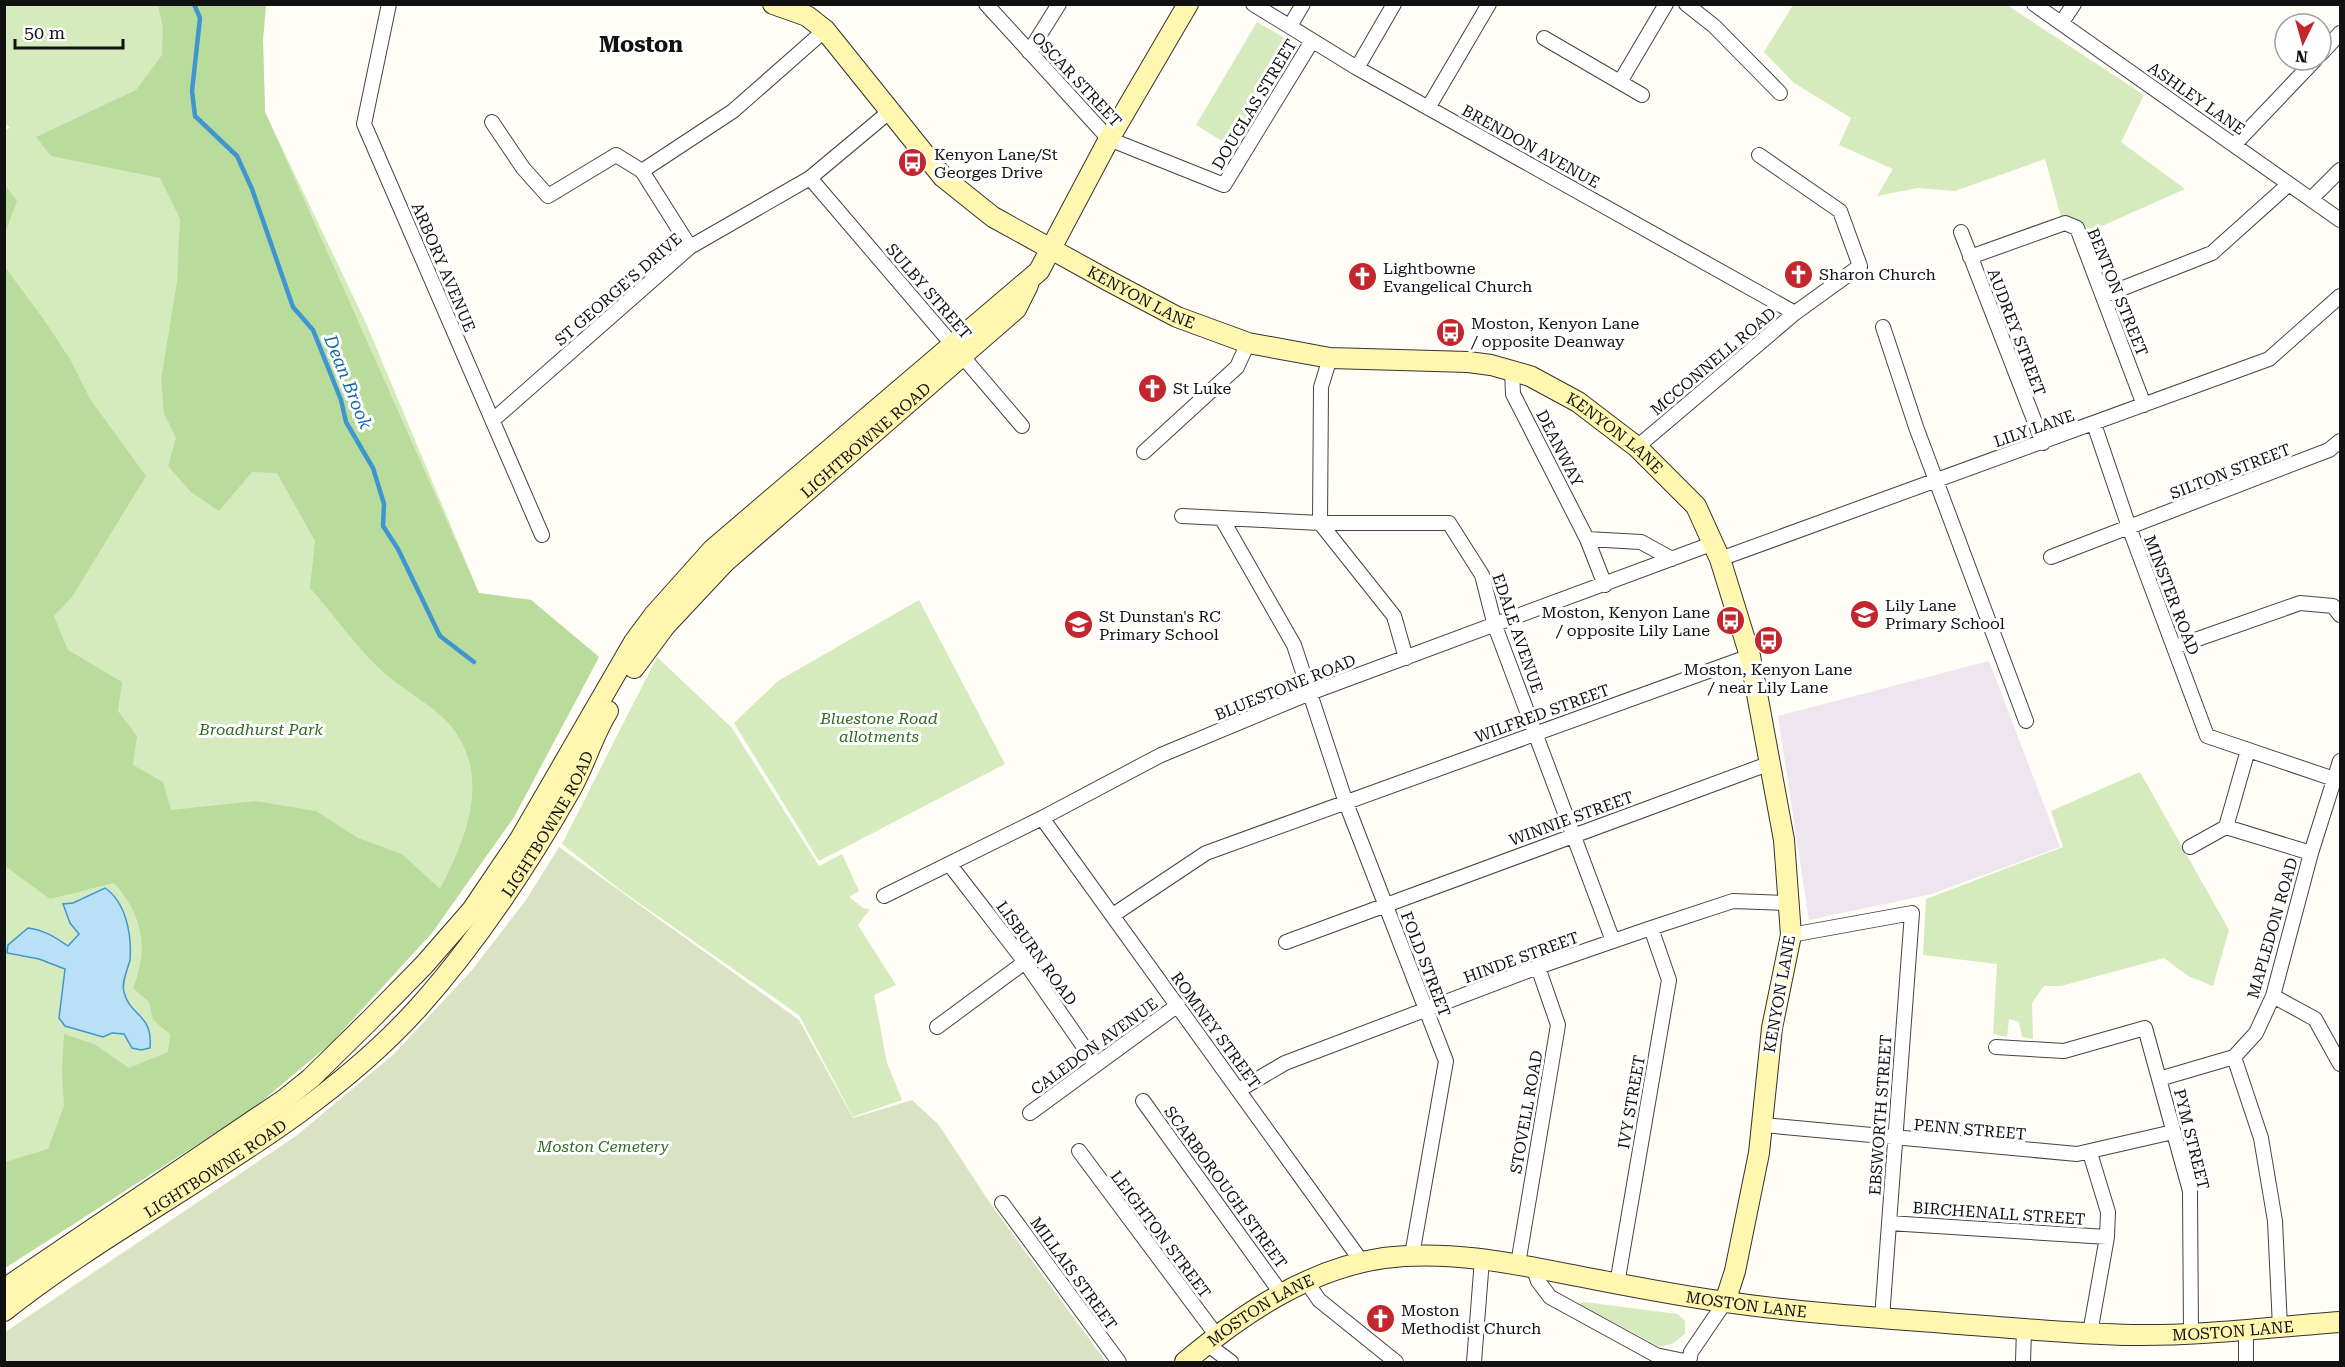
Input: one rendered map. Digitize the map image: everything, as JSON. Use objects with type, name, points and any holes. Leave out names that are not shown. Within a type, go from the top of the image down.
[{"type":"main road","name":"KENYON LANE","points":[[773,4],[807,10],[943,177],[993,217],[1051,251],[1177,317],[1248,343],[1330,358],[1458,362],[1512,370],[1547,383],[1578,402],[1637,447],[1696,506],[1717,551],[1750,656],[1768,764],[1784,840],[1790,903],[1791,935],[1772,1028],[1763,1125],[1735,1271],[1725,1302]]},
{"type":"main road","name":"LIGHTBOWNE ROAD","points":[[4,1311],[84,1255],[298,1115],[350,1072],[417,1009],[502,900],[572,787],[605,716],[644,651],[725,562],[1032,277],[1051,251],[1109,139],[1188,4]]},
{"type":"main road","name":"LIGHTBOWNE ROAD","points":[[4,1288],[285,1099],[311,1078],[365,1025],[424,965],[472,910],[520,838],[634,642],[654,615],[713,549],[957,349]]},
{"type":"main road","name":"MOSTON LANE","points":[[1185,1362],[1212,1340],[1281,1293],[1306,1281],[1362,1262],[1412,1256],[1482,1259],[1725,1302],[1882,1318],[2024,1329],[2090,1333],[2191,1333],[2340,1322]]},
{"type":"street","name":"ARBORY AVENUE","points":[[389,4],[364,124],[542,535]]},
{"type":"street","name":"OSCAR STREET","points":[[986,4],[1109,139],[1224,185]]},
{"type":"street","points":[[1029,52],[1059,4]]},
{"type":"street","name":"BRENDON AVENUE","points":[[1253,4],[1357,68],[1795,313]]},
{"type":"street","points":[[1290,26],[1303,4]]},
{"type":"street","points":[[1357,68],[1394,4]]},
{"type":"street","points":[[1428,108],[1489,4]]},
{"type":"street","points":[[1620,82],[1666,4]]},
{"type":"street","points":[[1686,4],[1714,26],[1780,93]]},
{"type":"street","name":"ASHLEY LANE","points":[[2034,4],[2340,220]]},
{"type":"street","points":[[2062,22],[2074,4]]},
{"type":"street","points":[[642,171],[734,111],[825,30]]},
{"type":"street","points":[[1544,38],[1642,95]]},
{"type":"street","name":"DOUGLAS STREET","points":[[1224,185],[1312,41]]},
{"type":"street","points":[[2234,145],[2304,72]]},
{"type":"street","name":"ST GEORGE'S DRIVE","points":[[493,420],[690,247],[810,178],[889,112]]},
{"type":"street","points":[[492,122],[523,168],[548,196],[616,155],[642,171],[690,247]]},
{"type":"street","name":"MCCONNELL ROAD","points":[[1637,447],[1795,313],[1860,266],[1839,211],[1759,155]]},
{"type":"street","points":[[2311,199],[2340,170]]},
{"type":"street","name":"SULBY STREET","points":[[810,178],[1022,426]]},
{"type":"street","points":[[2103,296],[2212,253],[2289,184]]},
{"type":"street","name":"BENTON STREET","points":[[1970,257],[2065,223],[2077,228],[2144,405]]},
{"type":"street","name":"AUDREY STREET","points":[[1961,232],[2043,443]]},
{"type":"street","name":"LILY LANE","points":[[1717,551],[2043,443],[2269,360],[2340,296]]},
{"type":"street","points":[[1883,327],[1935,479],[2026,721]]},
{"type":"street","points":[[1144,452],[1237,367],[1248,343]]},
{"type":"street","points":[[1330,358],[1321,387],[1320,523],[1394,616],[1406,658]]},
{"type":"street","name":"DEANWAY","points":[[1512,370],[1513,394],[1587,539],[1605,585]]},
{"type":"street","name":"MINSTER ROAD","points":[[2094,424],[2129,527],[2207,736],[2248,750]]},
{"type":"street","name":"SILTON STREET","points":[[2051,557],[2329,450],[2340,441]]},
{"type":"street","name":"EDALE AVENUE","points":[[1182,516],[1320,523],[1449,523],[1482,575],[1495,626],[1575,834],[1613,941]]},
{"type":"street","name":"FOLD STREET","points":[[1222,519],[1294,645],[1346,803],[1424,1010],[1446,1061],[1412,1256]]},
{"type":"street","points":[[1587,539],[1641,542],[1672,559]]},
{"type":"street","name":"BLUESTONE ROAD","points":[[884,896],[1042,818],[1161,754],[1311,693],[1672,559],[1717,551]]},
{"type":"street","points":[[2175,647],[2300,603],[2332,606],[2340,615]]},
{"type":"street","name":"WILFRED STREET","points":[[1113,915],[1206,853],[1750,656]]},
{"type":"street","points":[[2190,848],[2226,827],[2248,750],[2338,780]]},
{"type":"street","name":"MAPLEDON ROAD","points":[[2234,1057],[2256,1033],[2272,996],[2311,853],[2338,780],[2340,761]]},
{"type":"street","name":"WINNIE STREET","points":[[1286,942],[1768,764]]},
{"type":"street","name":"ROMNEY STREET","points":[[1042,818],[1362,1262]]},
{"type":"street","points":[[2226,827],[2311,853]]},
{"type":"street","name":"LISBURN ROAD","points":[[950,865],[1025,962],[1095,1063]]},
{"type":"street","name":"HINDE STREET","points":[[1239,1090],[1285,1063],[1613,941],[1733,901],[1790,903]]},
{"type":"street","name":"EBSWORTH STREET","points":[[1791,935],[1912,913],[1882,1318]]},
{"type":"street","name":"IVY STREET","points":[[1617,1284],[1669,980],[1652,928]]},
{"type":"street","points":[[937,1027],[1025,962]]},
{"type":"street","name":"STOVELL ROAD","points":[[1525,1266],[1558,1025],[1538,967]]},
{"type":"street","points":[[2272,996],[2315,1019],[2340,1064]]},
{"type":"street","name":"CALEDON AVENUE","points":[[1030,1113],[1095,1063],[1178,1005]]},
{"type":"street","name":"PYM STREET","points":[[1996,1047],[2064,1051],[2145,1028],[2190,1191],[2191,1333]]},
{"type":"street","points":[[2159,1078],[2234,1057],[2261,1138],[2275,1221],[2280,1327]]},
{"type":"street","name":"SCARBOROUGH STREET","points":[[1143,1101],[1281,1293]]},
{"type":"street","name":"PENN STREET","points":[[1763,1125],[1895,1139],[2090,1153],[2173,1132]]},
{"type":"street","name":"LEIGHTON STREET","points":[[1079,1151],[1212,1340],[1231,1362]]},
{"type":"street","points":[[2090,1153],[2108,1212],[2107,1237],[2090,1333]]},
{"type":"street","name":"MILLAIS STREET","points":[[1002,1203],[1119,1362]]},
{"type":"street","name":"BIRCHENALL STREET","points":[[1889,1223],[2107,1237]]},
{"type":"street","points":[[1474,1362],[1482,1259]]},
{"type":"street","points":[[1525,1266],[1546,1292],[1586,1318],[1656,1355],[1689,1362],[1691,1352],[1725,1302]]},
{"type":"street","points":[[1546,1292],[1557,1272]]},
{"type":"street","points":[[1306,1281],[1319,1300],[1396,1362]]},
{"type":"street","points":[[2023,1362],[2024,1329]]},
{"type":"street","points":[[2246,1329],[2246,1362]]},
{"type":"shaded area","points":[[1989,661],[2060,847],[1932,894],[1809,920],[1778,716]]},
{"type":"green space","name":"Broadhurst Park","points":[[4,5],[262,5],[265,112],[366,323],[479,593],[531,600],[599,657],[514,817],[332,1042],[116,1197],[5,1268],[4,130],[10,128],[4,122]]},
{"type":"green space","name":"Broadhurst Park","points":[[158,5],[266,5],[263,41],[265,112],[479,593],[531,600],[599,657],[514,817],[432,933],[332,1042],[254,1108],[5,1268],[5,1162],[48,1149],[64,1106],[62,1070],[64,1034],[94,1044],[129,1068],[168,1052],[170,1034],[153,1020],[149,1002],[133,988],[141,959],[140,932],[131,907],[114,883],[50,899],[5,866],[5,267],[71,361],[90,399],[146,476],[72,597],[54,616],[68,650],[122,682],[118,711],[137,736],[133,765],[163,782],[171,810],[256,801],[316,811],[358,838],[402,854],[440,889],[466,828],[471,807],[470,766],[463,746],[451,726],[373,662],[310,588],[315,541],[277,473],[252,472],[219,511],[191,492],[168,466],[176,438],[164,413],[161,380],[177,282],[180,219],[160,178],[51,156],[36,137],[136,90],[162,55],[163,28]]},
{"type":"green space","points":[[1793,5],[2007,5],[2144,95],[2121,142],[2185,189],[2093,230],[2061,217],[2045,159],[1955,191],[1918,188],[1877,196],[1893,169],[1839,145],[1851,118],[1794,83],[1764,52]]},
{"type":"green space","points":[[1257,22],[1295,44],[1230,146],[1196,125]]},
{"type":"green space","points":[[5,185],[17,201],[5,233]]},
{"type":"green space","name":"Bluestone Road allotments","points":[[919,600],[1005,764],[819,861],[734,723],[778,681]]},
{"type":"green space","points":[[657,657],[732,728],[819,866],[842,854],[859,891],[849,897],[863,908],[870,909],[858,925],[896,985],[874,995],[887,1063],[902,1100],[853,1117],[799,1015],[619,889],[562,844]]},
{"type":"green space","points":[[2140,772],[2229,930],[2213,986],[2188,976],[2164,958],[2061,986],[2044,986],[2032,1003],[2033,1039],[2022,1037],[2019,1022],[2009,1019],[2007,1037],[1993,1034],[1997,964],[1923,955],[1926,899],[2063,847],[2051,811]]},
{"type":"green space","name":"Moston Cemetery","points":[[559,847],[799,1020],[853,1118],[912,1100],[938,1124],[990,1203],[1106,1362],[5,1362],[5,1332],[296,1136],[394,1054],[472,970],[526,900]]},
{"type":"green space","points":[[1584,1302],[1678,1314],[1685,1321],[1685,1334],[1672,1344],[1660,1347],[1579,1304]]},
{"type":"water","points":[[105,888],[123,910],[129,930],[130,960],[123,984],[124,992],[131,1006],[145,1021],[150,1037],[150,1048],[141,1050],[132,1048],[124,1034],[112,1033],[103,1037],[65,1026],[59,1018],[65,969],[39,959],[7,953],[8,945],[28,928],[49,934],[68,946],[79,934],[70,923],[63,904],[73,903]]},
{"type":"waterway","name":"Dean Brook","points":[[194,4],[200,18],[192,91],[195,116],[237,156],[252,189],[293,307],[313,330],[341,400],[346,422],[373,468],[384,504],[383,526],[398,549],[440,636],[474,662]]},
{"type":"place","name":"Kenyon Lane/St Georges Drive","points":[[913,163]]},
{"type":"place","name":"Sharon Church","points":[[1798,274]]},
{"type":"place","name":"Lightbowne Evangelical Church","points":[[1362,277]]},
{"type":"place","name":"Moston, Kenyon Lane / opposite Deanway","points":[[1450,332]]},
{"type":"place","name":"St Luke","points":[[1152,388]]},
{"type":"place","name":"Lily Lane Primary School","points":[[1864,614]]},
{"type":"place","name":"Moston, Kenyon Lane / opposite Lily Lane","points":[[1731,621]]},
{"type":"place","name":"St Dunstan's RC Primary School","points":[[1078,625]]},
{"type":"place","name":"Moston, Kenyon Lane / near Lily Lane","points":[[1768,641]]},
{"type":"place","name":"Moston Methodist Church","points":[[1380,1319]]},
{"type":"district","name":"Moston","points":[[641,44]]}]
